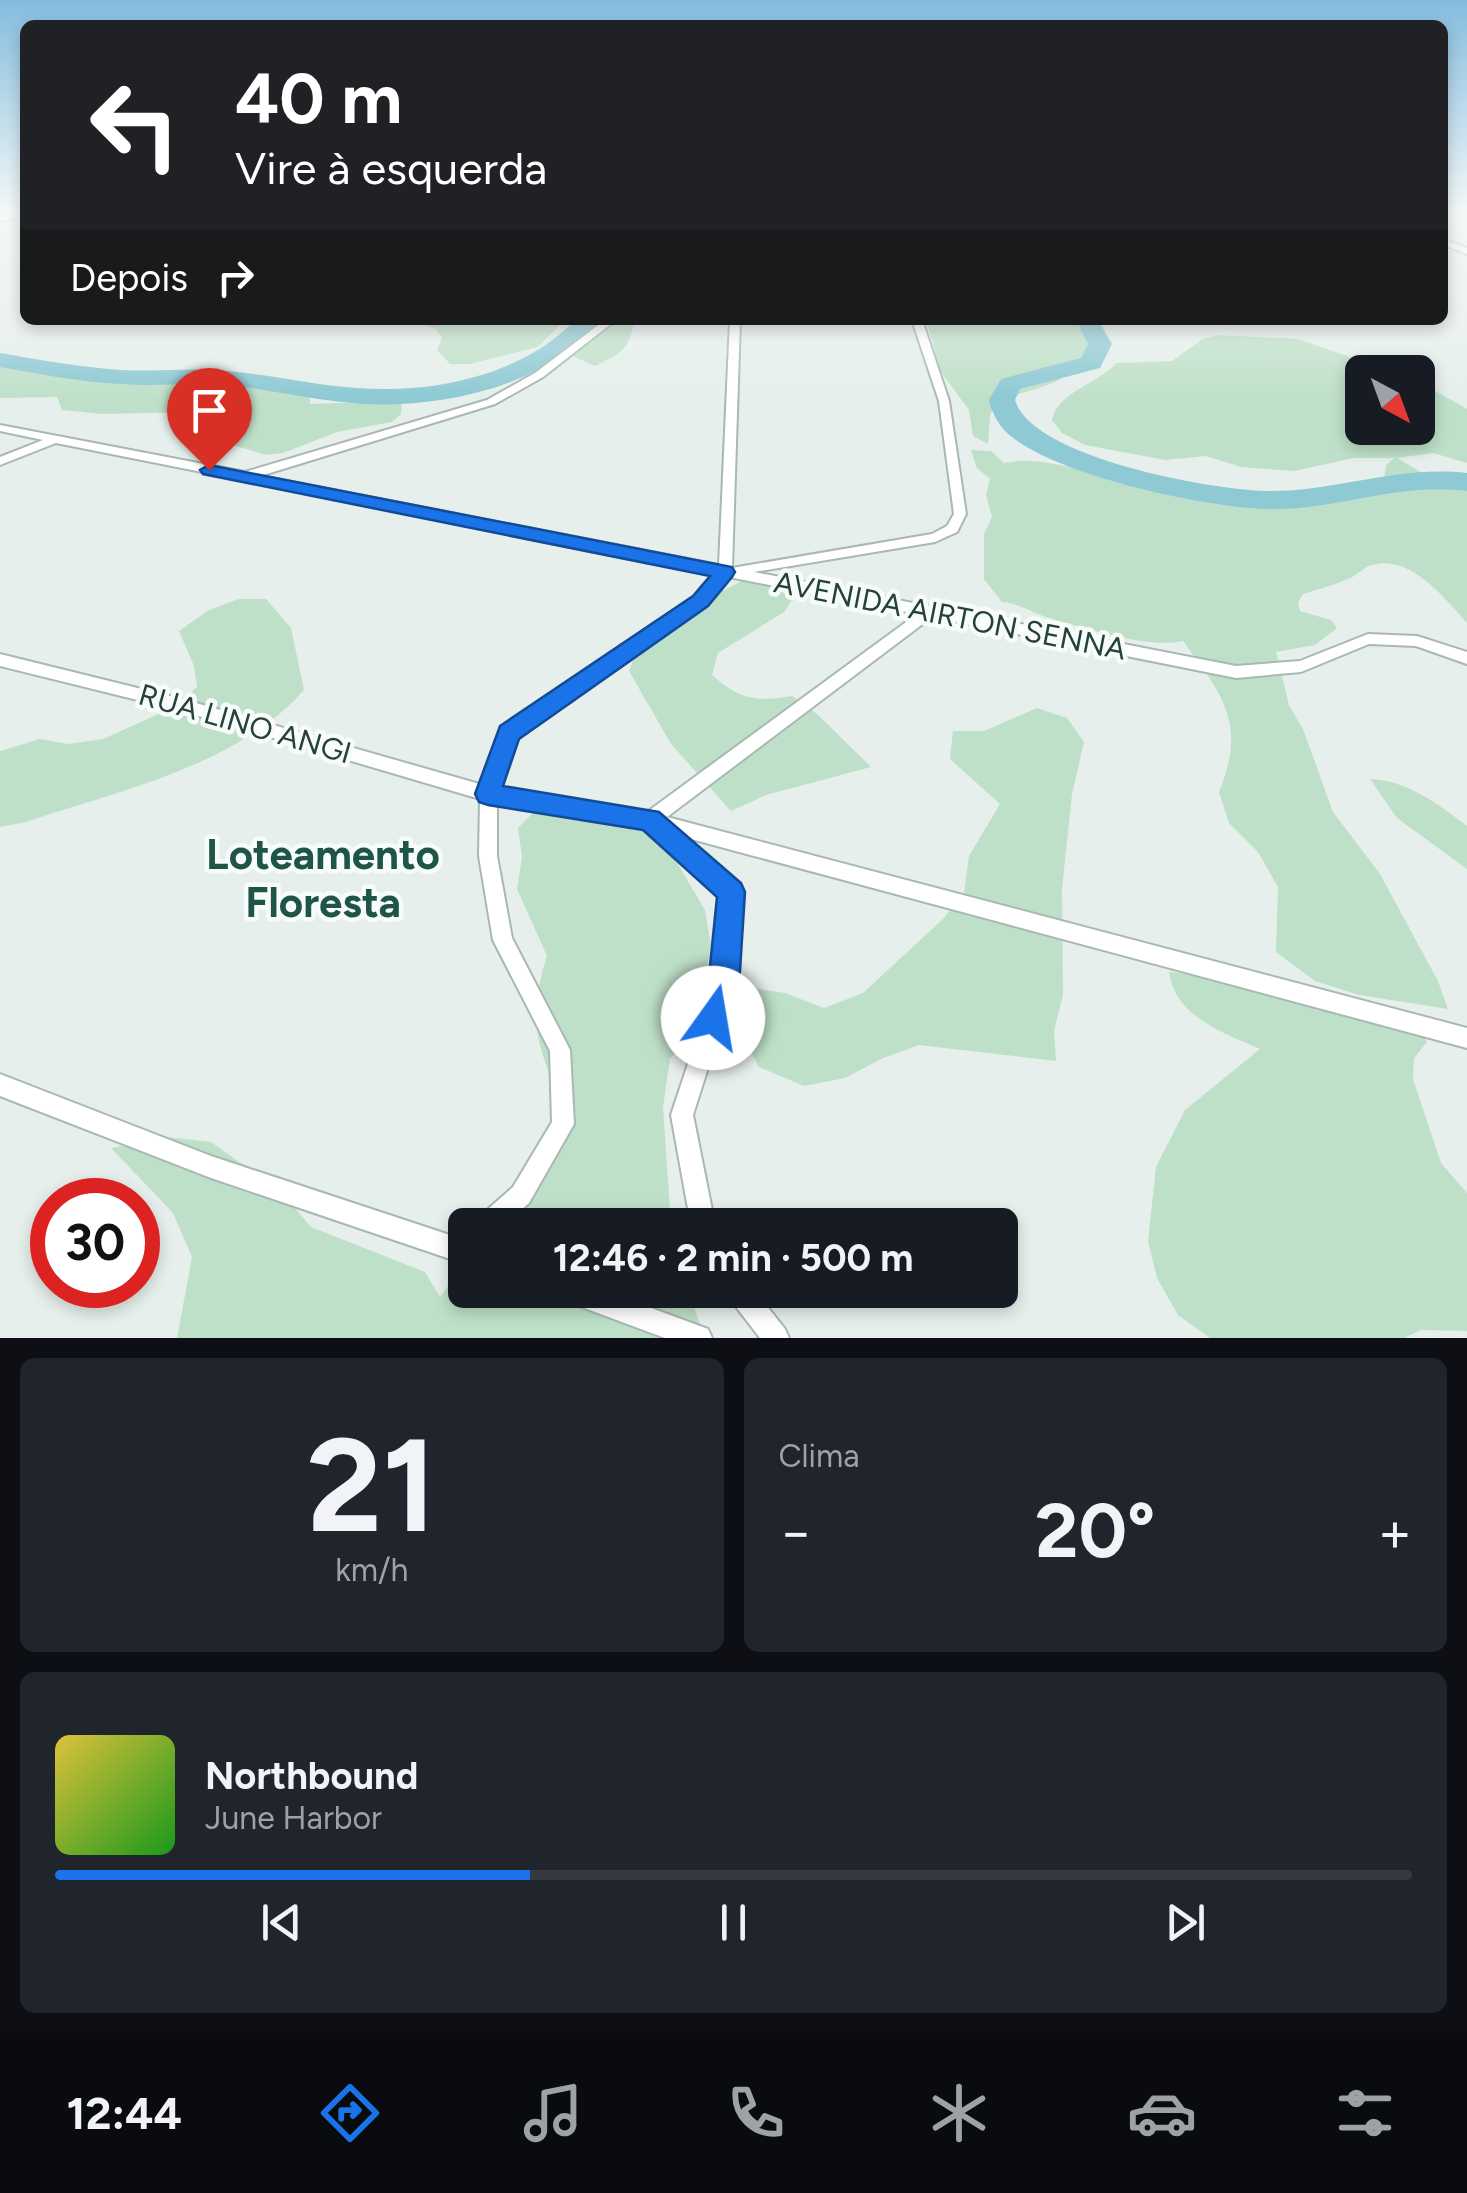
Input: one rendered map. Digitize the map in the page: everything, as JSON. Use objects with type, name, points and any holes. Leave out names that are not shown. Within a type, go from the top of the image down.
[{"type":"street","points":[[242,477],[490,402],[539,374],[604,325]]},
{"type":"street","points":[[506,1208],[520,1196],[563,1124],[560,1050],[503,940],[488,856],[488,794],[509,733],[700,601],[725,572],[735,325]]},
{"type":"street","points":[[725,572],[935,538],[952,529],[960,514],[944,401],[920,325]]},
{"type":"street","name":"AVENIDA AIRTON SENNA","points":[[0,428],[1236,672],[1301,666],[1368,639],[1417,641],[1467,658]]},
{"type":"street","points":[[0,461],[56,439]]},
{"type":"street","points":[[701,1208],[682,1116],[724,986],[731,892],[650,820],[928,612]]},
{"type":"street","name":"RUA LINO ANGI","points":[[0,660],[182,704],[488,794],[650,820],[1467,1038]]},
{"type":"street","points":[[0,1085],[211,1166],[448,1243]]},
{"type":"street","points":[[618,1308],[699,1338]]},
{"type":"street","points":[[753,1308],[776,1338]]},
{"type":"green space","points":[[425,325],[559,325],[538,347],[469,364],[450,364],[437,350],[442,338],[435,328]]},
{"type":"green space","points":[[594,325],[633,325],[623,349],[595,366],[566,353],[569,343]]},
{"type":"green space","points":[[927,325],[1089,325],[1085,351],[1069,373],[997,403],[990,415],[988,444],[973,436],[969,410],[941,372]]},
{"type":"green space","points":[[1218,335],[1298,339],[1345,355],[1345,445],[1435,445],[1435,391],[1467,409],[1467,463],[1433,453],[1397,458],[1445,486],[1467,491],[1467,623],[1424,580],[1398,565],[1384,563],[1303,594],[1298,603],[1300,611],[1331,620],[1337,628],[1315,645],[1276,652],[1289,705],[1303,729],[1333,812],[1380,874],[1438,981],[1448,1009],[1359,995],[1315,981],[1276,952],[1278,887],[1258,852],[1229,823],[1219,792],[1231,747],[1226,711],[1183,641],[1136,640],[1046,617],[1002,602],[984,579],[984,534],[992,517],[986,495],[990,479],[977,468],[971,450],[991,451],[1004,463],[1043,462],[1168,494],[1222,501],[1342,498],[1369,491],[1384,480],[1386,465],[1394,458],[1354,458],[1294,471],[1241,467],[1206,456],[1165,460],[1085,445],[1062,433],[1052,420],[1062,402],[1116,363],[1172,361],[1203,339]]},
{"type":"green space","points":[[0,357],[122,375],[204,374],[284,387],[310,397],[310,404],[397,401],[402,403],[401,414],[392,422],[337,432],[283,453],[266,455],[233,445],[239,428],[214,432],[192,427],[192,412],[102,414],[62,410],[57,397],[0,398]]},
{"type":"green space","points":[[774,578],[795,595],[784,612],[718,653],[712,675],[749,697],[792,696],[816,713],[871,767],[766,795],[731,811],[671,744],[629,671],[637,650],[699,603],[744,580]]},
{"type":"green space","points":[[239,599],[266,599],[291,628],[304,690],[277,716],[246,738],[175,772],[26,822],[0,827],[0,751],[40,739],[68,744],[103,739],[172,708],[197,687],[194,666],[179,631],[209,610]]},
{"type":"green space","points":[[1037,708],[1067,718],[1084,742],[1072,794],[1062,889],[1063,995],[1054,1031],[1056,1061],[919,1045],[845,1078],[804,1086],[759,1067],[739,1027],[746,987],[785,993],[824,1008],[863,993],[943,919],[964,893],[969,856],[1000,804],[950,759],[953,731],[984,731]]},
{"type":"green space","points":[[1370,779],[1409,789],[1467,826],[1467,869],[1397,818]]},
{"type":"green space","points":[[543,803],[643,826],[670,851],[705,910],[711,946],[696,1023],[670,1059],[663,1107],[670,1208],[509,1208],[569,1116],[538,1038],[537,1001],[547,956],[517,889],[522,857],[518,828]]},
{"type":"green space","points":[[1169,972],[1198,975],[1278,999],[1384,1016],[1421,1033],[1427,1042],[1414,1058],[1413,1079],[1441,1163],[1467,1193],[1467,1331],[1421,1330],[1404,1338],[1210,1338],[1178,1315],[1157,1278],[1148,1241],[1156,1167],[1185,1110],[1260,1049],[1191,1012],[1173,988]]},
{"type":"green space","points":[[167,1137],[211,1142],[280,1191],[311,1227],[425,1272],[440,1297],[448,1286],[448,1308],[694,1308],[705,1338],[177,1338],[192,1257],[173,1213],[160,1199],[160,1178],[140,1178],[111,1148]]},
{"type":"waterway","points":[[0,360],[106,376],[228,378],[341,394],[405,396],[463,387],[522,368],[571,339],[584,325]]},
{"type":"waterway","points":[[1090,325],[1100,344],[1091,363],[1010,384],[1002,400],[1017,428],[1071,457],[1178,487],[1270,500],[1319,496],[1415,479],[1467,482]]},
{"type":"district","name":"Loteamento Floresta","points":[[323,878]]},
{"type":"route","points":[[209,470],[725,572],[700,601],[509,733],[488,794],[650,820],[731,892],[724,986],[713,1018]]}]
